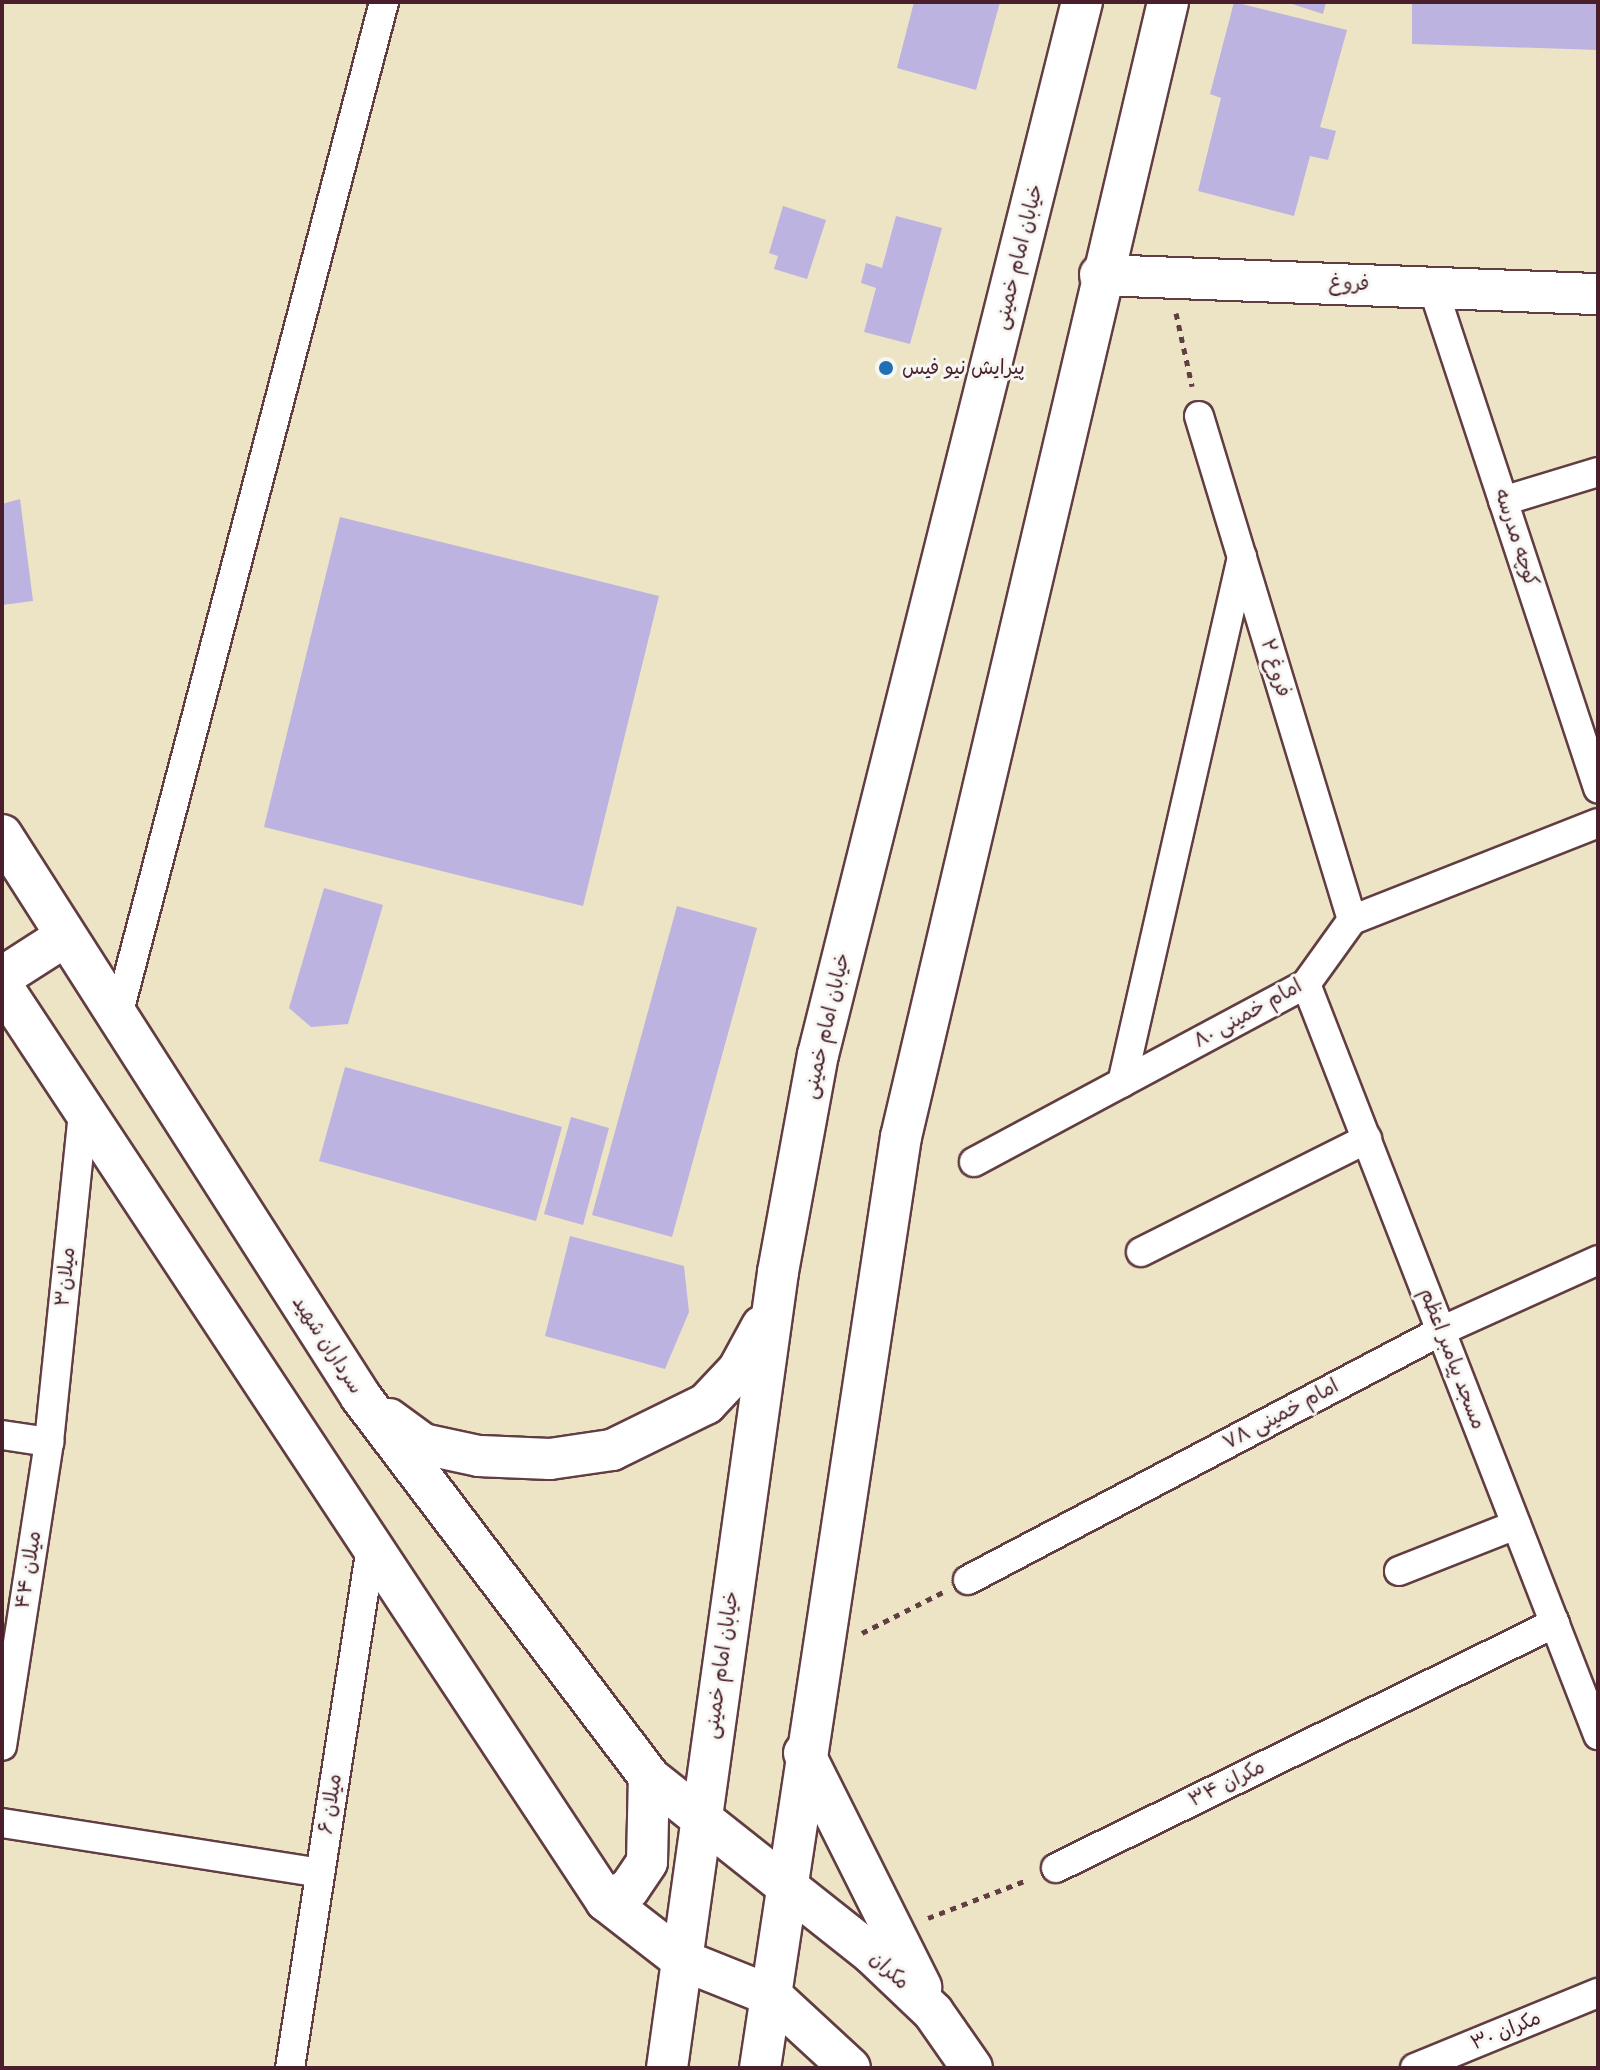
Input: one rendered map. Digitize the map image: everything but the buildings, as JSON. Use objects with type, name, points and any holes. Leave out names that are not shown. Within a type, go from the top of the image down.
[{"type":"street","points":[[116,1023],[384,2]]},
{"type":"street","name":"خیابان امام خمینی","points":[[667,2068],[778,1272],[818,1055],[1082,2]]},
{"type":"street","points":[[760,2068],[789,1891],[818,1654],[901,1137],[1100,275],[1168,2]]},
{"type":"street","name":"فروغ","points":[[1100,275],[1598,294]]},
{"type":"street","name":"کوچه مدرسه","points":[[1433,288],[1598,788]]},
{"type":"street","name":"فروغ ۲","points":[[1199,416],[1352,920]]},
{"type":"street","points":[[1503,501],[1598,472]]},
{"type":"street","points":[[1122,1083],[1242,557]]},
{"type":"street","points":[[1352,920],[1598,823]]},
{"type":"street","name":"سرداران شهید","points":[[2,835],[116,1023],[361,1397],[649,1777],[700,1819]]},
{"type":"street","name":"امام خمینی ۸۰","points":[[974,1162],[1306,984],[1352,920]]},
{"type":"street","points":[[2,977],[63,938]]},
{"type":"street","name":"مسجد پیامبر اعظم","points":[[1306,984],[1598,1735]]},
{"type":"street","points":[[2,986],[83,1112],[372,1540],[606,1901],[682,1960],[772,1996],[850,2068]]},
{"type":"street","name":"میلان۳","points":[[49,1442],[83,1112]]},
{"type":"street","points":[[1141,1252],[1367,1139]]},
{"type":"street","name":"امام خمینی ۷۸","points":[[968,1580],[1441,1331],[1598,1260]]},
{"type":"street","points":[[361,1397],[423,1444],[550,1459],[612,1450],[706,1404],[738,1370],[760,1335],[778,1272]]},
{"type":"street","points":[[2,1435],[49,1442]]},
{"type":"street","name":"میلان ۴۴","points":[[2,1746],[49,1442]]},
{"type":"street","points":[[1399,1571],[1516,1525]]},
{"type":"street","name":"میلان ۶","points":[[290,2068],[372,1540]]},
{"type":"street","name":"مکران ۳۴","points":[[1056,1868],[1555,1623]]},
{"type":"street","points":[[804,1753],[933,2012]]},
{"type":"street","points":[[606,1901],[629,1889],[647,1862],[649,1777]]},
{"type":"street","name":"مکران","points":[[700,1819],[933,2012],[972,2068]]},
{"type":"street","points":[[2,1823],[320,1873]]},
{"type":"street","name":"مکران ۳۰","points":[[1415,2068],[1598,1993]]},
{"type":"path","points":[[1168,277],[1199,416]]},
{"type":"path","points":[[818,1654],[968,1580]]},
{"type":"path","points":[[893,1932],[1056,1868]]},
{"type":"place","name":"پیرایش نیو فیس","points":[[886,368]]}]
